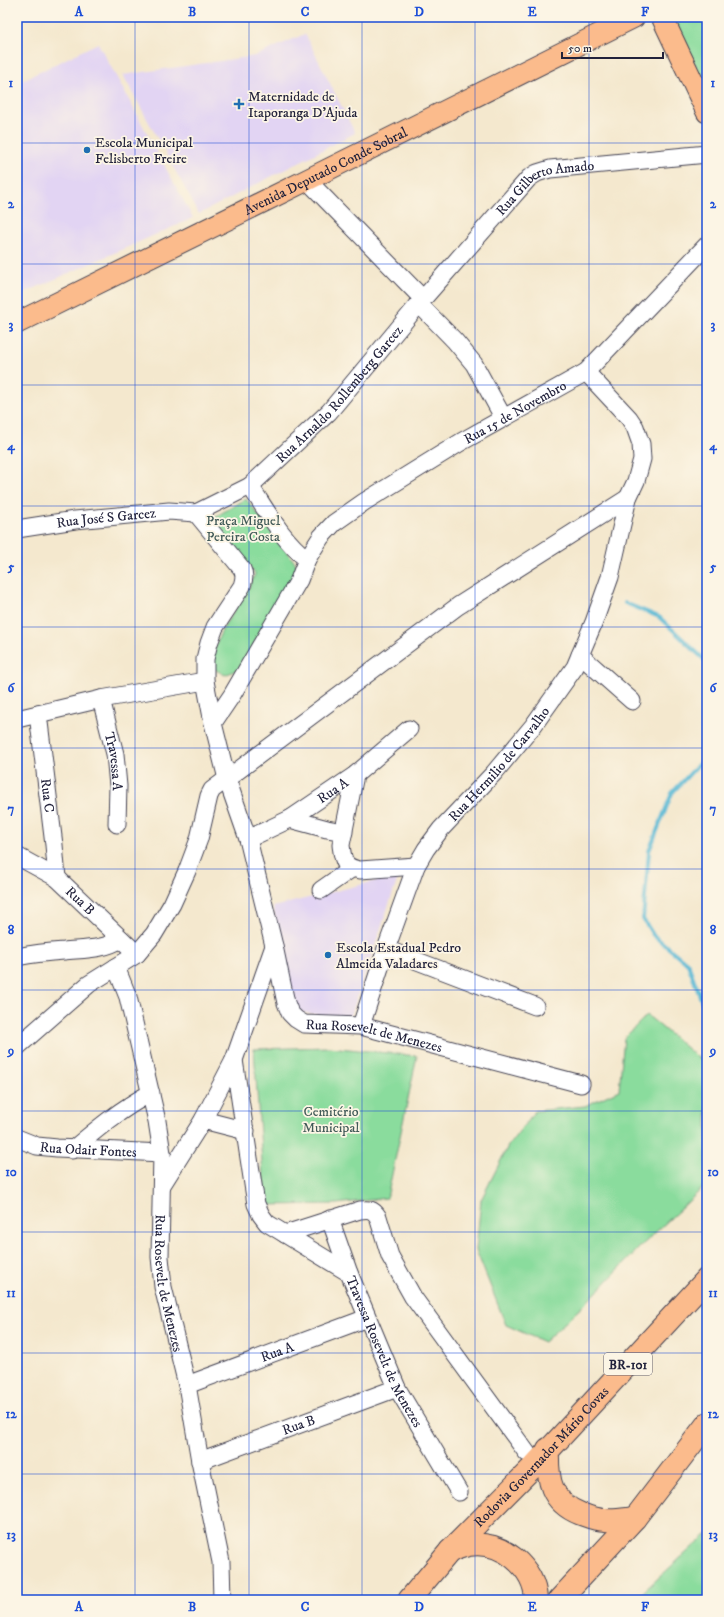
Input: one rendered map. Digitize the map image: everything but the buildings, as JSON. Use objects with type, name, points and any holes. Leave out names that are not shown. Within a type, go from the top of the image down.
[{"type":"highway","name":"Rodovia Governador Mário Covas","points":[[409,1600],[450,1551],[532,1468],[707,1279]]},
{"type":"highway","points":[[559,1600],[635,1518],[707,1424]]},
{"type":"highway","points":[[548,1449],[550,1480],[559,1499],[569,1509],[593,1518],[605,1520],[635,1518]]},
{"type":"highway","points":[[450,1551],[469,1545],[488,1546],[506,1552],[521,1564],[531,1579],[536,1600]]},
{"type":"main road","name":"Avenida Deputado Conde Sobral","points":[[17,323],[634,17]]},
{"type":"main road","points":[[662,17],[707,112]]},
{"type":"street","name":"Rua Gilberto Amado","points":[[421,302],[529,178],[537,173],[550,170],[707,154]]},
{"type":"street","points":[[307,180],[421,302],[455,341],[474,364],[503,417]]},
{"type":"street","name":"Rua 15 de Novembro","points":[[307,559],[321,537],[334,523],[364,502],[503,417],[586,372],[707,245]]},
{"type":"street","name":"Rua Arnaldo Rollemberg Garcez","points":[[250,486],[328,412],[421,302]]},
{"type":"street","name":"Rua Hermilio de Carvalho","points":[[361,1026],[386,949],[416,866],[426,849],[441,829],[494,773],[533,726],[575,667],[594,622],[610,578],[628,498],[636,481],[642,459],[641,444],[635,427],[629,418],[586,372]]},
{"type":"street","points":[[250,486],[279,530],[296,551],[307,559],[299,580],[232,695],[213,723],[205,681],[205,659],[215,627],[242,586],[244,573],[242,568],[196,513],[250,486]]},
{"type":"street","points":[[17,1047],[89,984],[137,954],[154,934],[184,878],[199,839],[209,796],[212,790],[458,606],[628,498]]},
{"type":"street","name":"Rua José S Garcez","points":[[24,528],[75,520],[170,511],[196,513]]},
{"type":"street","points":[[17,515],[24,528]]},
{"type":"street","points":[[580,655],[632,701]]},
{"type":"street","points":[[17,719],[101,699],[205,681]]},
{"type":"street","name":"Travessa A","points":[[101,699],[115,754],[118,786],[117,824]]},
{"type":"street","name":"Rua C","points":[[38,714],[57,878]]},
{"type":"street","name":"Rua Rosevelt de Menezes","points":[[213,723],[227,779],[248,840],[274,946],[286,1003],[290,1013],[296,1019],[304,1024],[361,1026],[581,1084]]},
{"type":"street","name":"Rua A","points":[[248,840],[290,819],[355,775],[409,729]]},
{"type":"street","points":[[355,775],[341,845],[342,856],[345,863],[351,869],[360,870],[416,866]]},
{"type":"street","points":[[290,819],[344,832]]},
{"type":"street","name":"Rua B","points":[[17,856],[57,878],[137,954]]},
{"type":"street","points":[[321,890],[351,869]]},
{"type":"street","points":[[17,957],[95,948],[115,943],[122,939]]},
{"type":"street","name":"Travessa Rosevelt de Menezes","points":[[162,1186],[203,1120],[234,1060],[274,946]]},
{"type":"street","points":[[386,949],[535,1006]]},
{"type":"street","name":"Rua Rosevelt de Menezes","points":[[116,967],[128,997],[157,1121],[162,1152],[160,1257],[162,1280],[187,1385],[200,1461],[221,1562],[222,1600]]},
{"type":"street","name":"Travessa Rosevelt de Menezes","points":[[234,1060],[256,1204],[261,1216],[267,1223],[349,1273],[397,1388],[459,1492]]},
{"type":"street","points":[[72,1150],[113,1116],[137,1100],[151,1093]]},
{"type":"street","points":[[203,1120],[246,1132]]},
{"type":"street","name":"Rua Odair Fontes","points":[[17,1138],[37,1146],[72,1150],[162,1152]]},
{"type":"street","points":[[285,1234],[360,1210],[371,1209],[375,1211],[390,1256],[413,1297],[527,1453]]},
{"type":"street","points":[[330,1220],[349,1273]]},
{"type":"street","name":"Rua A","points":[[187,1385],[367,1318]]},
{"type":"street","name":"Rua B","points":[[200,1461],[397,1388]]},
{"type":"shaded area","name":"Maternidade de Itaporanga D'Ajuda","points":[[305,34],[355,133],[199,214],[123,75],[255,56]]},
{"type":"shaded area","name":"Escola Municipal Felisberto Freire","points":[[98,43],[193,218],[17,296],[17,83]]},
{"type":"shaded area","name":"Escola Estadual Pedro Almeida Valadares","points":[[399,875],[351,1015],[337,1018],[301,1012],[294,1004],[273,907]]},
{"type":"green space","points":[[672,17],[707,17],[707,90]]},
{"type":"green space","name":"Praça Miguel Pereira Costa","points":[[246,499],[296,564],[298,573],[239,669],[225,675],[214,669],[216,644],[228,620],[250,586],[255,574],[212,524],[213,518]]},
{"type":"green space","points":[[647,1015],[701,1060],[707,1068],[707,1184],[640,1247],[587,1302],[544,1342],[506,1325],[476,1250],[481,1200],[508,1146],[535,1111],[585,1106],[619,1090],[624,1038]]},
{"type":"green space","name":"Cemitério Municipal","points":[[329,1047],[417,1056],[387,1198],[336,1204],[265,1205],[254,1049]]},
{"type":"green space","points":[[707,1534],[707,1600],[637,1600],[644,1591]]},
{"type":"waterway","points":[[625,603],[659,617],[707,662]]},
{"type":"waterway","points":[[707,755],[672,793],[649,851],[643,919],[653,935],[688,964],[707,1015]]},
{"type":"place","name":"Maternidade de Itaporanga D'Ajuda","points":[[239,104]]},
{"type":"place","name":"Escola Municipal Felisberto Freire","points":[[87,150]]},
{"type":"place","name":"Escola Estadual Pedro Almeida Valadares","points":[[328,955]]}]
